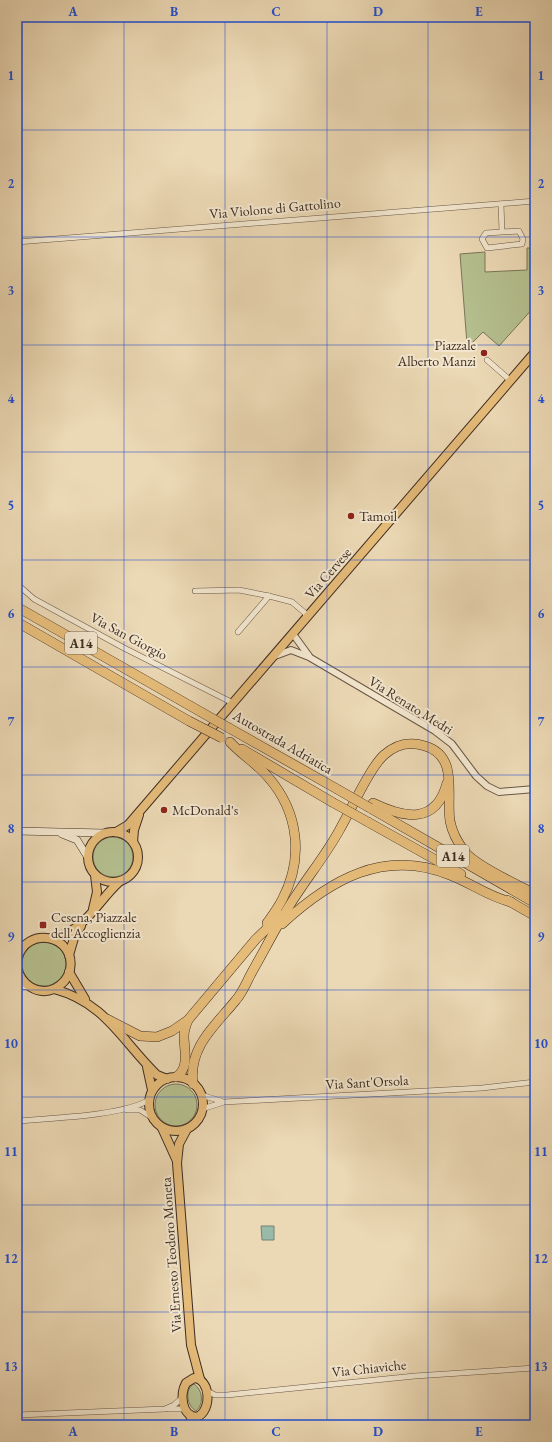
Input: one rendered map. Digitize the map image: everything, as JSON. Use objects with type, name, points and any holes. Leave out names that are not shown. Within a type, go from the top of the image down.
[{"type":"highway","name":"Autostrada Adriatica","points":[[17,607],[201,712],[339,787],[535,903]]},
{"type":"highway","name":"Autostrada Adriatica","points":[[17,622],[535,916]]},
{"type":"highway","points":[[226,740],[264,773],[279,791],[288,807],[294,824],[296,840],[295,861],[282,900],[256,939]]},
{"type":"highway","points":[[193,1084],[192,1064],[196,1053],[208,1034],[237,998],[289,907],[335,838],[376,764],[383,756],[401,745],[413,743],[425,746],[440,756],[446,766],[449,776],[450,820],[454,835],[466,853],[476,862],[535,894]]},
{"type":"highway","points":[[372,806],[400,815],[421,814],[433,808],[439,802],[444,794],[449,776]]},
{"type":"highway","points":[[276,930],[318,894],[347,877],[385,865],[408,865],[430,868],[451,875],[498,899],[511,902]]},
{"type":"highway","points":[[107,1019],[130,1033],[148,1037],[164,1035],[188,1020],[256,939],[289,907]]},
{"type":"highway","points":[[171,1078],[184,1070],[186,1061],[184,1034],[188,1020]]},
{"type":"main road","name":"Via Cervese","points":[[116,832],[128,825],[535,352]]},
{"type":"main road","name":"Via Cervese","points":[[133,842],[134,830],[140,811]]},
{"type":"main road","points":[[17,830],[54,832],[116,832],[122,834],[133,842],[138,855],[136,869],[132,875],[119,882],[88,917],[74,938],[69,955]]},
{"type":"main road","points":[[54,832],[77,840],[87,856],[89,866],[95,875],[106,882],[119,882]]},
{"type":"main road","points":[[87,856],[92,842],[104,833]]},
{"type":"main road","points":[[17,960],[20,951],[29,942],[43,937],[51,938],[69,933],[88,917],[97,898],[95,875]]},
{"type":"main road","points":[[51,938],[65,947],[71,964],[66,979],[54,989]]},
{"type":"main road","points":[[17,968],[19,974],[28,986]]},
{"type":"main road","points":[[69,972],[86,1002]]},
{"type":"main road","points":[[17,986],[28,986],[36,990],[45,991],[54,989],[73,994],[86,1002],[107,1019],[144,1060],[157,1075],[171,1078],[182,1078],[193,1084],[201,1094],[202,1109],[197,1121],[187,1129],[175,1131],[162,1128],[152,1117],[149,1100],[152,1090],[151,1080],[144,1060]]},
{"type":"main road","points":[[152,1090],[161,1081],[171,1078]]},
{"type":"main road","name":"Via Ernesto Teodoro Moneta","points":[[162,1128],[171,1145],[177,1163]]},
{"type":"main road","name":"Via Ernesto Teodoro Moneta","points":[[187,1129],[179,1144],[177,1163],[191,1344],[200,1379]]},
{"type":"main road","name":"Via Ernesto Teodoro Moneta","points":[[188,1380],[191,1344]]},
{"type":"main road","points":[[193,1425],[182,1398],[184,1388],[188,1380],[194,1378],[200,1379],[207,1391],[207,1403],[200,1425]]},
{"type":"main road","points":[[188,1412],[197,1417],[202,1415]]},
{"type":"street","name":"Via Violone di Gattolino","points":[[17,242],[409,209],[535,201]]},
{"type":"street","points":[[501,204],[502,232]]},
{"type":"street","points":[[519,231],[523,239],[522,244],[487,248],[482,239],[486,233],[502,232],[519,231]]},
{"type":"street","points":[[487,360],[511,381]]},
{"type":"street","name":"Via San Giorgio","points":[[17,584],[34,599],[124,648],[233,703]]},
{"type":"street","points":[[195,591],[239,590],[269,596],[292,602],[307,618]]},
{"type":"street","points":[[238,632],[269,596]]},
{"type":"street","name":"Via Renato Medri","points":[[293,634],[310,657]]},
{"type":"street","name":"Via Renato Medri","points":[[274,657],[291,650],[310,657],[435,730],[452,744],[476,776],[487,786],[499,792],[535,789]]},
{"type":"street","name":"Via Sant'Orsola","points":[[202,1109],[224,1102],[482,1088],[535,1082]]},
{"type":"street","points":[[201,1094],[211,1099],[224,1102]]},
{"type":"street","points":[[122,1110],[142,1104],[149,1100]]},
{"type":"street","points":[[17,1121],[122,1110],[140,1110],[152,1117]]},
{"type":"street","name":"Via Chiaviche","points":[[207,1391],[215,1395],[227,1396],[415,1376],[535,1368]]},
{"type":"street","points":[[207,1403],[216,1397],[227,1396]]},
{"type":"street","points":[[165,1409],[174,1405],[182,1398]]},
{"type":"street","points":[[17,1415],[165,1409],[188,1412]]},
{"type":"green space","points":[[527,248],[535,248],[535,306],[499,346],[483,332],[469,346],[467,344],[460,254],[485,252],[485,272],[527,270]]},
{"type":"green space","points":[[117,837],[124,840],[130,846],[133,857],[132,865],[124,874],[117,877],[109,877],[102,874],[94,865],[93,853],[96,846],[105,838]]},
{"type":"green space","points":[[40,942],[48,942],[60,948],[66,960],[66,968],[60,980],[48,986],[40,986],[28,980],[22,968],[22,960],[28,948]]},
{"type":"green space","points":[[176,1084],[191,1090],[197,1105],[191,1120],[176,1126],[161,1120],[155,1105],[161,1090]]},
{"type":"green space","points":[[194,1384],[201,1393],[200,1405],[196,1411],[190,1405],[188,1398],[189,1390]]},
{"type":"shaded area","points":[[261,1226],[274,1226],[274,1240],[262,1240]]},
{"type":"place","name":"Piazzale Alberto Manzi","points":[[484,353]]},
{"type":"place","name":"Tamoil","points":[[351,516]]},
{"type":"place","name":"McDonald's","points":[[164,810]]},
{"type":"place","name":"Cesena, Piazzale dell'Accoglienzia","points":[[43,925]]}]
